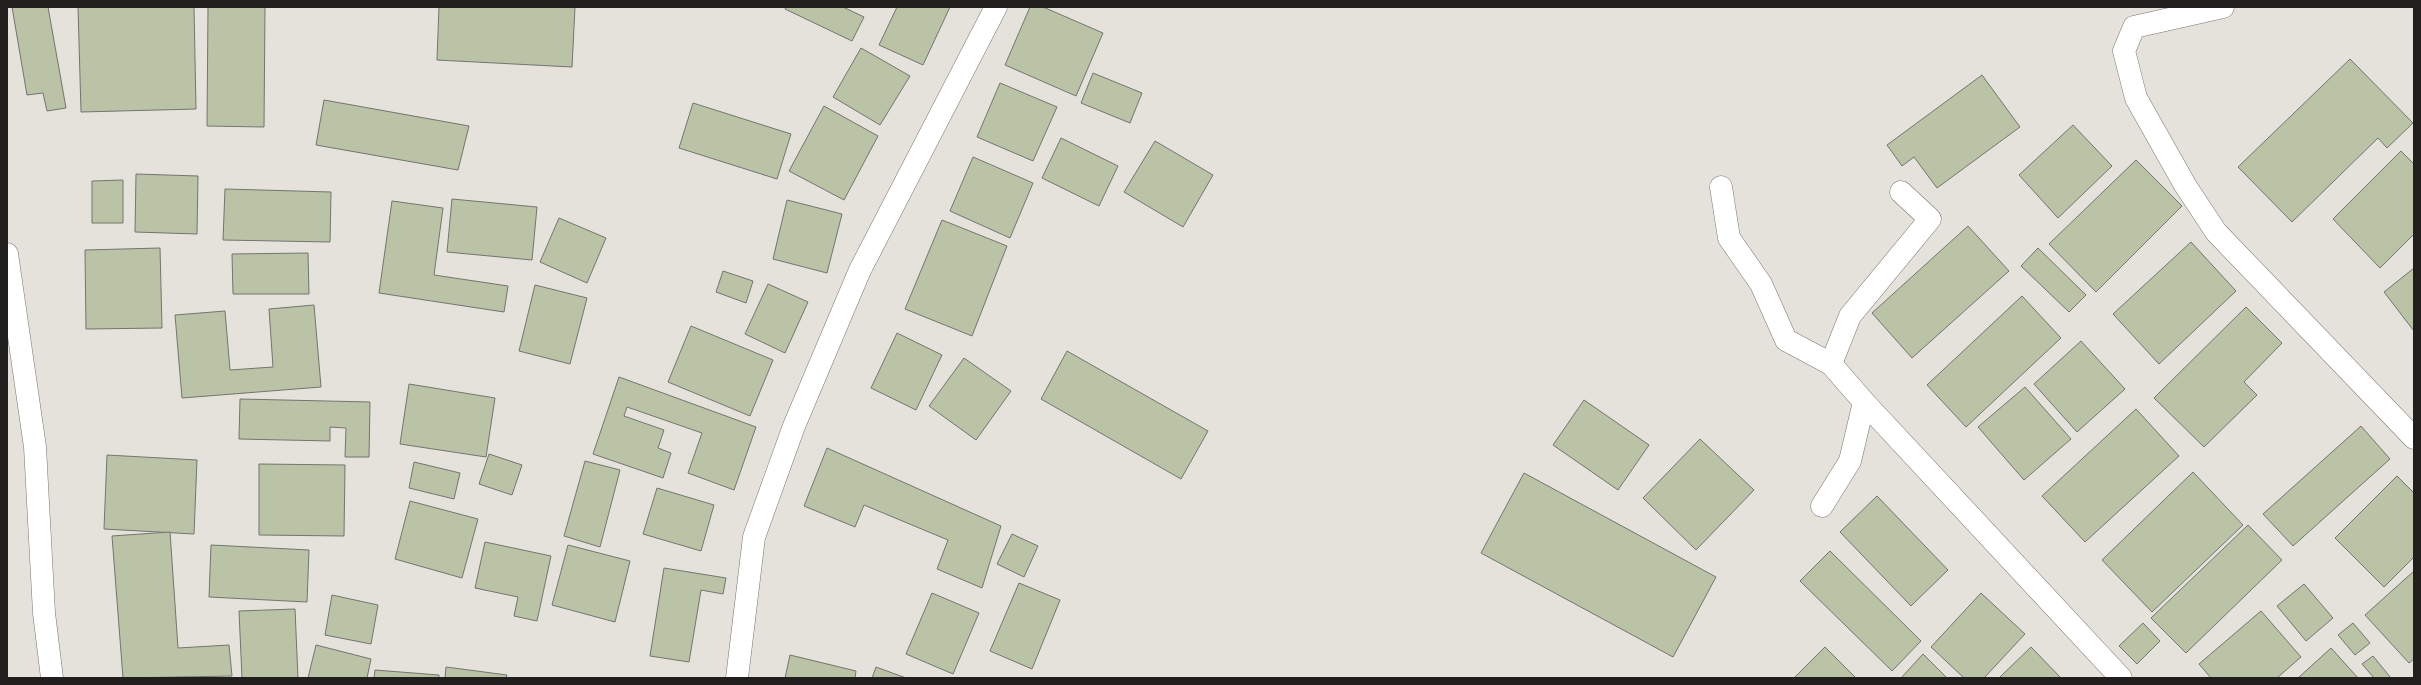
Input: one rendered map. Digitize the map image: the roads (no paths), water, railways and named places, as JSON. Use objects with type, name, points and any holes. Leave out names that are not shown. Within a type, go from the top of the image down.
[{"type":"street","points":[[737,678],[754,537],[794,426],[860,270],[996,7]]},
{"type":"street","points":[[2223,7],[2134,27],[2124,51],[2136,98],[2185,185],[2216,232],[2414,438]]},
{"type":"street","points":[[1721,187],[1729,238],[1761,284],[1786,340],[1831,364],[1864,402],[2121,678]]},
{"type":"street","points":[[1831,364],[1850,316],[1930,219],[1901,192]]},
{"type":"street","points":[[7,254],[35,447],[44,613],[52,678]]},
{"type":"street","points":[[1822,506],[1850,462],[1864,402]]}]
